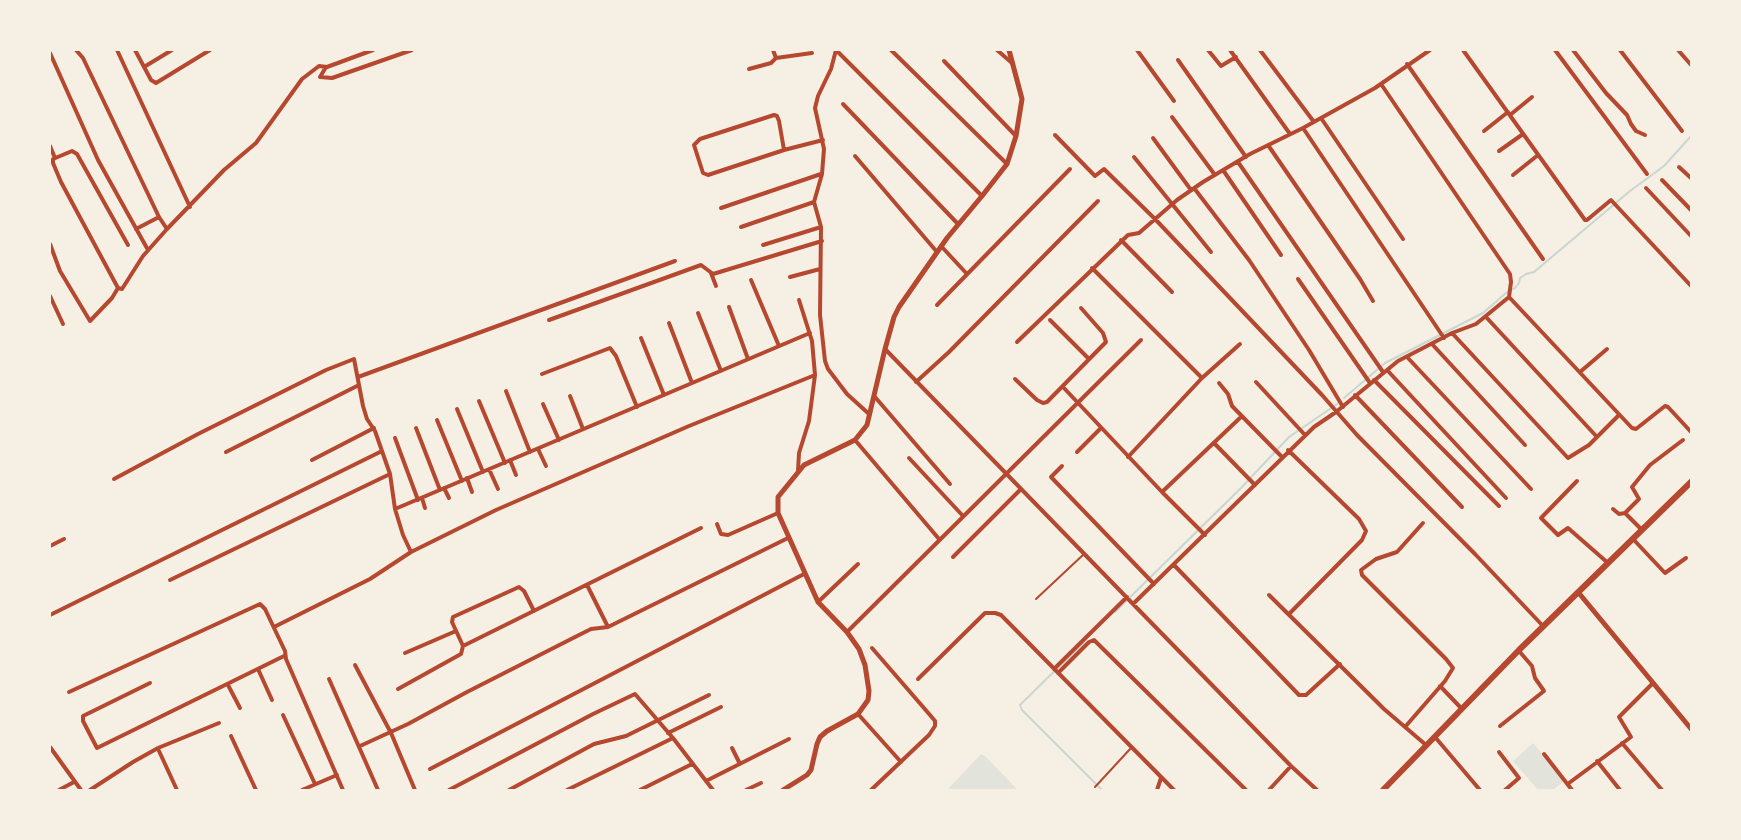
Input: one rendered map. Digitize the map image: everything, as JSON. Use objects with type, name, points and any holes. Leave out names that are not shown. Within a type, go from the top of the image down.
[{"type":"main road","points":[[1383,790],[1543,626],[1692,482]]},
{"type":"street","points":[[76,50],[83,58],[167,230]]},
{"type":"street","points":[[117,50],[190,207]]},
{"type":"street","points":[[135,50],[151,80],[156,83],[210,50]]},
{"type":"street","points":[[144,67],[172,50]]},
{"type":"street","points":[[50,244],[60,271],[88,320],[92,319],[118,288],[122,289],[148,250],[224,170],[256,143],[302,79],[315,69],[373,50]]},
{"type":"street","points":[[324,66],[320,76],[332,78],[412,50]]},
{"type":"street","points":[[773,50],[776,58]]},
{"type":"street","points":[[836,50],[831,69],[816,103],[817,118],[823,140],[822,174],[813,202],[821,227],[822,241],[820,315],[825,361],[833,377],[847,394],[871,415]]},
{"type":"street","points":[[836,50],[982,196]]},
{"type":"street","points":[[891,50],[1006,164]]},
{"type":"street","points":[[997,50],[1013,64]]},
{"type":"street","points":[[783,790],[811,770],[820,737],[858,714],[868,700],[866,674],[859,649],[847,632],[818,602],[778,513],[780,493],[810,460],[855,440],[867,425],[885,349],[899,307],[941,246],[1006,164],[1016,136],[1022,99],[1009,50]]},
{"type":"street","points":[[1137,50],[1174,101]]},
{"type":"street","points":[[1208,50],[1221,66],[1236,57]]},
{"type":"street","points":[[1230,50],[1290,134]]},
{"type":"street","points":[[1260,50],[1314,122]]},
{"type":"street","points":[[1017,342],[1121,240],[1128,235],[1139,233],[1192,189],[1381,84],[1430,50]]},
{"type":"street","points":[[1462,50],[1586,221],[1610,200],[1612,201],[1692,287]]},
{"type":"street","points":[[1555,50],[1647,174]]},
{"type":"street","points":[[1573,50],[1606,93],[1628,115],[1636,131],[1645,135]]},
{"type":"street","points":[[1620,50],[1682,131]]},
{"type":"street","points":[[1678,50],[1692,66]]},
{"type":"street","points":[[50,53],[98,160],[148,250]]},
{"type":"street","points":[[749,69],[771,63],[776,58],[812,53]]},
{"type":"street","points":[[1178,60],[1246,157]]},
{"type":"street","points":[[944,61],[1016,136]]},
{"type":"street","points":[[1407,64],[1543,259]]},
{"type":"street","points":[[1056,671],[1130,600],[1174,565],[1304,435],[1342,407],[1370,380],[1432,344],[1442,334],[1452,333],[1476,324],[1509,296],[1510,274],[1381,84]]},
{"type":"street","points":[[1484,131],[1532,97]]},
{"type":"street","points":[[843,104],[958,224]]},
{"type":"street","points":[[784,150],[779,121],[775,115],[700,139],[694,145],[703,173],[706,175],[823,140]]},
{"type":"street","points":[[1172,117],[1215,175]]},
{"type":"street","points":[[1321,117],[1403,239]]},
{"type":"street","points":[[1303,128],[1442,334]]},
{"type":"street","points":[[1499,151],[1523,134]]},
{"type":"street","points":[[1055,135],[1095,176],[1104,169],[1155,219],[1335,411],[1543,626]]},
{"type":"street","points":[[1153,138],[1249,260],[1309,351],[1342,407]]},
{"type":"street","points":[[1268,145],[1372,299]]},
{"type":"street","points":[[50,146],[55,158],[53,163],[61,182],[118,288]]},
{"type":"street","points":[[55,158],[72,151],[77,154],[128,245]]},
{"type":"street","points":[[1513,175],[1538,155]]},
{"type":"street","points":[[855,156],[937,252]]},
{"type":"street","points":[[1134,157],[1211,252]]},
{"type":"street","points":[[1238,162],[1377,363],[1506,498]]},
{"type":"street","points":[[1679,167],[1692,179]]},
{"type":"street","points":[[937,305],[1070,169]]},
{"type":"street","points":[[1223,171],[1281,255]]},
{"type":"street","points":[[721,208],[822,174]]},
{"type":"street","points":[[1662,180],[1692,211]]},
{"type":"street","points":[[1646,188],[1692,237]]},
{"type":"street","points":[[916,382],[949,352],[1098,201]]},
{"type":"street","points":[[741,227],[813,202]]},
{"type":"street","points":[[136,229],[159,217]]},
{"type":"street","points":[[763,244],[821,227]]},
{"type":"street","points":[[1121,240],[1172,292]]},
{"type":"street","points":[[711,273],[725,271],[822,241]]},
{"type":"street","points":[[941,246],[967,274]]},
{"type":"street","points":[[358,377],[675,261]]},
{"type":"street","points":[[549,320],[701,265],[711,273],[716,286]]},
{"type":"street","points":[[1092,268],[1202,378]]},
{"type":"street","points":[[790,277],[820,269]]},
{"type":"street","points":[[1298,279],[1370,380],[1499,506]]},
{"type":"street","points":[[751,280],[779,346]]},
{"type":"street","points":[[50,296],[63,324]]},
{"type":"street","points":[[1509,296],[1632,428],[1636,429],[1663,408],[1668,407],[1692,433]]},
{"type":"street","points":[[798,471],[799,453],[808,421],[815,375],[810,333],[799,300]]},
{"type":"street","points":[[729,308],[748,359]]},
{"type":"street","points":[[1016,379],[1043,403],[1063,387],[1106,342],[1107,339],[1081,308]]},
{"type":"street","points":[[699,313],[721,371]]},
{"type":"street","points":[[1486,317],[1597,437]]},
{"type":"street","points":[[1050,320],[1089,359]]},
{"type":"street","points":[[669,323],[692,383]]},
{"type":"street","points":[[395,509],[810,333]]},
{"type":"street","points":[[1452,333],[1568,458],[1583,449],[1619,415]]},
{"type":"street","points":[[641,338],[664,395]]},
{"type":"street","points":[[847,632],[1141,340]]},
{"type":"street","points":[[1128,457],[1202,378],[1240,344]]},
{"type":"street","points":[[1432,344],[1525,445]]},
{"type":"street","points":[[542,374],[610,348],[616,356],[637,407]]},
{"type":"street","points":[[1580,372],[1607,348]]},
{"type":"street","points":[[885,349],[1317,790]]},
{"type":"street","points":[[1407,357],[1531,489]]},
{"type":"street","points":[[114,479],[198,434],[326,370],[354,359],[364,411],[374,428],[390,474],[395,509],[411,552]]},
{"type":"street","points":[[274,627],[370,579],[411,552],[496,510],[689,426],[815,375]]},
{"type":"street","points":[[1256,382],[1304,435]]},
{"type":"street","points":[[1219,383],[1228,394],[1232,406],[1281,457]]},
{"type":"street","points":[[226,452],[359,385]]},
{"type":"street","points":[[1063,387],[1203,534]]},
{"type":"street","points":[[506,391],[530,452]]},
{"type":"street","points":[[1355,395],[1462,507]]},
{"type":"street","points":[[570,396],[583,429]]},
{"type":"street","points":[[874,397],[950,484]]},
{"type":"street","points":[[479,401],[516,475]]},
{"type":"street","points":[[543,404],[559,440]]},
{"type":"street","points":[[457,409],[483,472]]},
{"type":"street","points":[[1162,492],[1242,416]]},
{"type":"street","points":[[437,420],[462,481]]},
{"type":"street","points":[[312,460],[374,428]]},
{"type":"street","points":[[416,428],[442,489],[449,498]]},
{"type":"street","points":[[1077,452],[1101,428]]},
{"type":"street","points":[[395,438],[424,508]]},
{"type":"street","points":[[855,440],[939,539]]},
{"type":"street","points":[[1613,509],[1619,514],[1625,513],[1638,501],[1632,487],[1643,472],[1683,440]]},
{"type":"street","points":[[1214,442],[1254,484]]},
{"type":"street","points":[[538,448],[546,466]]},
{"type":"street","points":[[1288,450],[1359,519],[1366,531],[1362,540],[1351,552],[1289,614]]},
{"type":"street","points":[[50,615],[382,451]]},
{"type":"street","points":[[909,458],[963,516]]},
{"type":"street","points":[[1062,466],[1051,477],[1153,583]]},
{"type":"street","points":[[489,469],[498,489]]},
{"type":"street","points":[[170,580],[390,474]]},
{"type":"street","points":[[467,478],[472,492]]},
{"type":"street","points":[[1576,481],[1541,518],[1558,535],[1568,528],[1608,563]]},
{"type":"street","points":[[953,557],[1021,489]]},
{"type":"street","points":[[717,524],[721,534],[728,535],[778,513]]},
{"type":"street","points":[[1625,513],[1642,530]]},
{"type":"street","points":[[1405,728],[1452,672],[1451,664],[1362,575],[1361,570],[1376,559],[1397,552],[1423,523]]},
{"type":"street","points":[[463,646],[701,528]]},
{"type":"street","points":[[360,746],[391,733],[591,629],[608,627],[788,538]]},
{"type":"street","points":[[50,546],[64,539]]},
{"type":"street","points":[[1633,539],[1665,573],[1686,558]]},
{"type":"street","points":[[818,602],[858,564]]},
{"type":"street","points":[[1174,565],[1299,695],[1306,696],[1340,664]]},
{"type":"street","points":[[430,769],[804,574]]},
{"type":"street","points":[[587,585],[608,627]]},
{"type":"street","points":[[398,689],[461,654],[463,646],[453,617],[519,587],[525,591],[534,611]]},
{"type":"street","points":[[1578,592],[1691,728]]},
{"type":"street","points":[[1269,595],[1384,709],[1426,745]]},
{"type":"street","points":[[69,692],[256,605],[264,608],[274,627],[285,651],[284,656],[343,790]]},
{"type":"street","points":[[918,679],[985,613],[1001,615],[1174,790]]},
{"type":"street","points":[[405,652],[456,631]]},
{"type":"street","points":[[1083,644],[1091,640],[1098,642],[1246,790]]},
{"type":"street","points":[[871,790],[930,735],[935,726],[935,721],[872,648]]},
{"type":"street","points":[[1500,726],[1544,691],[1535,678],[1532,666],[1519,650]]},
{"type":"street","points":[[150,683],[83,716],[98,748],[284,656]]},
{"type":"street","points":[[355,665],[391,733],[415,790]]},
{"type":"street","points":[[258,669],[272,700]]},
{"type":"street","points":[[329,679],[378,790]]},
{"type":"street","points":[[1569,783],[1632,735],[1619,718],[1653,683]]},
{"type":"street","points":[[228,685],[240,708]]},
{"type":"street","points":[[1440,686],[1462,709]]},
{"type":"street","points":[[449,790],[634,694],[673,738],[713,790]]},
{"type":"street","points":[[509,790],[594,744],[626,736],[709,695]]},
{"type":"street","points":[[668,733],[721,707]]},
{"type":"street","points":[[858,714],[901,762]]},
{"type":"street","points":[[284,715],[315,784]]},
{"type":"street","points":[[90,790],[141,757],[219,723]]},
{"type":"street","points":[[231,736],[256,790]]},
{"type":"street","points":[[1434,737],[1480,790]]},
{"type":"street","points":[[567,790],[673,738]]},
{"type":"street","points":[[706,781],[789,739]]},
{"type":"street","points":[[1622,743],[1662,790]]},
{"type":"street","points":[[50,747],[81,790]]},
{"type":"street","points":[[732,748],[740,764]]},
{"type":"street","points":[[159,751],[177,790]]},
{"type":"street","points":[[1499,752],[1519,778],[1505,790]]},
{"type":"street","points":[[1544,754],[1569,783],[1572,790]]},
{"type":"street","points":[[1597,761],[1620,790]]},
{"type":"street","points":[[640,790],[692,764]]},
{"type":"street","points":[[1269,790],[1291,766]]},
{"type":"street","points":[[302,790],[337,775]]},
{"type":"street","points":[[1157,790],[1161,777]]},
{"type":"street","points":[[59,790],[74,782]]},
{"type":"street","points":[[746,790],[761,783]]},
{"type":"lane","points":[[1036,599],[1084,554]]},
{"type":"lane","points":[[1095,787],[1131,748]]},
{"type":"shaded area","points":[[1533,743],[1565,780],[1553,790],[1538,790],[1513,761]]},
{"type":"shaded area","points":[[981,754],[985,756],[1018,790],[947,790]]},
{"type":"waterway","points":[[1344,398],[1385,363],[1483,313],[1515,288],[1520,278],[1534,272],[1630,191],[1664,166],[1692,135]]},
{"type":"waterway","points":[[1115,612],[1242,487],[1289,437],[1337,404]]},
{"type":"waterway","points":[[1083,643],[1020,705],[1022,710],[1102,790]]}]
